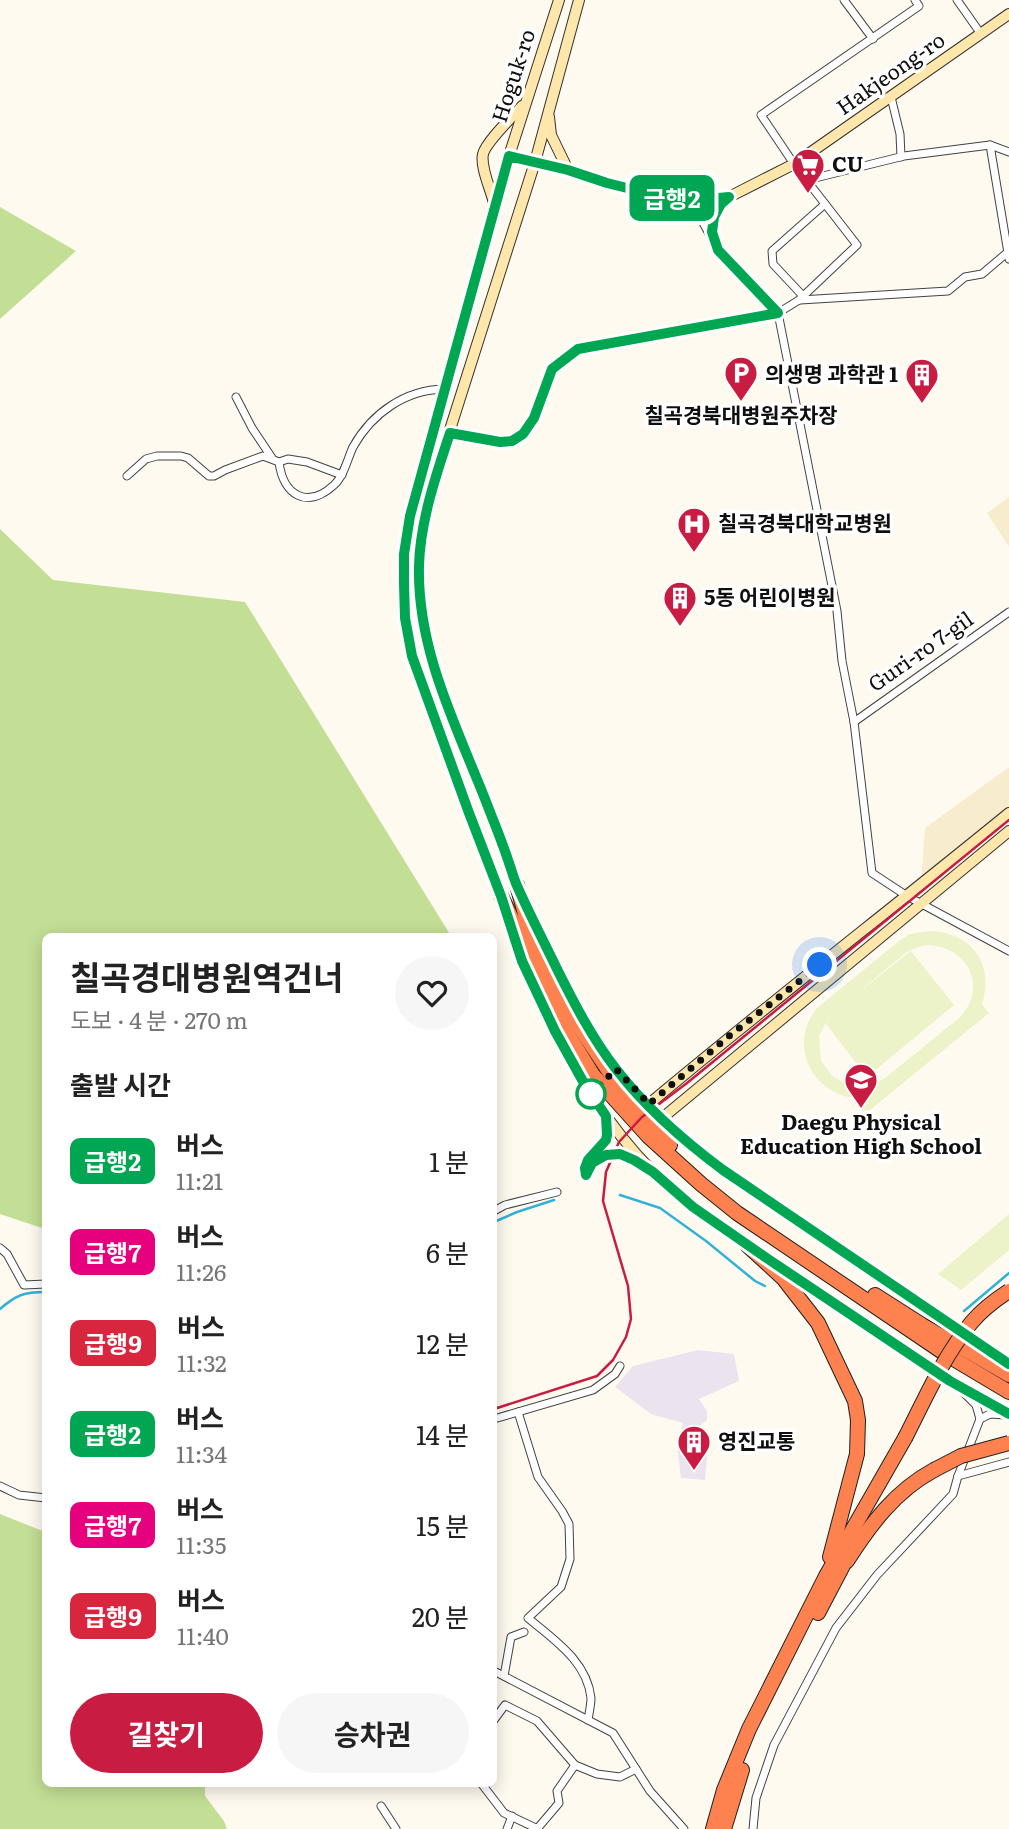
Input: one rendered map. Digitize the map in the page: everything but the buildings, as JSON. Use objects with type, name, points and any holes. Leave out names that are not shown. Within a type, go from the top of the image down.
[{"type":"highway","points":[[517,885],[530,932],[574,1019],[618,1085],[674,1149],[723,1191],[912,1319],[1009,1392]]},
{"type":"highway","points":[[501,896],[567,1033],[593,1075],[648,1136],[737,1213],[966,1359],[1009,1375]]},
{"type":"highway","points":[[747,1245],[783,1278],[818,1323],[855,1401],[858,1454],[829,1581]]},
{"type":"highway","points":[[907,1439],[927,1395],[957,1342],[986,1308],[1009,1291]]},
{"type":"highway","points":[[713,1829],[829,1581],[907,1439],[961,1345],[979,1321],[1009,1298]]},
{"type":"highway","points":[[829,1581],[879,1516],[909,1486],[961,1456],[1009,1443]]},
{"type":"highway","points":[[724,1808],[724,1829]]},
{"type":"main road","name":"Hoguk-ro","points":[[559,0],[509,156],[410,516],[404,554],[405,618],[412,656],[501,896],[522,961],[555,1031],[600,1109],[619,1134],[653,1172],[693,1207],[950,1381],[1009,1415]]},
{"type":"main road","name":"Hoguk-ro","points":[[579,0],[535,162],[441,458],[422,536],[419,567],[421,603],[426,642],[436,676],[517,885],[576,1006],[616,1069],[661,1119],[701,1154],[1009,1364]]},
{"type":"main road","name":"Hakjeong-ro","points":[[509,156],[663,197],[698,200],[729,197],[794,164],[1009,14]]},
{"type":"main road","points":[[495,206],[484,170],[483,153],[494,136],[526,102]]},
{"type":"main road","points":[[550,104],[548,123],[551,135],[568,170]]},
{"type":"main road","points":[[649,1104],[749,1020],[1009,813]]},
{"type":"main road","points":[[661,1119],[1009,831]]},
{"type":"street","points":[[844,0],[873,39]]},
{"type":"street","points":[[957,0],[981,34]]},
{"type":"street","points":[[450,433],[500,442],[512,441],[523,434],[534,418],[552,369],[578,349],[778,313],[801,298],[857,245],[794,164],[761,115],[873,39],[917,3]]},
{"type":"street","points":[[891,97],[900,134],[901,157]]},
{"type":"street","points":[[807,180],[901,157],[990,145],[1009,152]]},
{"type":"street","points":[[801,298],[948,291],[965,277],[982,274],[1009,255],[990,145]]},
{"type":"street","points":[[698,200],[701,219],[718,250],[778,313],[837,611],[872,873],[907,896],[1009,951]]},
{"type":"street","points":[[801,298],[773,264],[772,251],[825,204]]},
{"type":"street","points":[[236,397],[252,428],[276,460],[285,485],[295,494],[307,499],[319,497],[336,484],[363,433],[394,404],[408,395],[444,389]]},
{"type":"street","points":[[127,476],[146,459],[157,456],[188,458],[214,476],[263,456],[276,460],[307,462],[342,475]]},
{"type":"street","name":"Guri-ro 7-gil","points":[[853,722],[1009,612]]},
{"type":"street","points":[[497,1209],[557,1192]]},
{"type":"street","points":[[0,1248],[7,1254],[24,1285],[42,1284]]},
{"type":"street","points":[[497,1418],[593,1390],[615,1374],[620,1366]]},
{"type":"street","points":[[753,1829],[757,1798],[774,1745],[836,1628],[877,1575],[953,1494],[980,1419],[976,1405],[950,1381]]},
{"type":"street","points":[[518,1412],[538,1477],[569,1524],[570,1559],[561,1587],[528,1618],[574,1658],[587,1679],[591,1701],[588,1720]]},
{"type":"street","points":[[980,1419],[990,1414],[1009,1415]]},
{"type":"street","points":[[958,1476],[1009,1462]]},
{"type":"street","points":[[0,1486],[19,1495],[42,1498]]},
{"type":"street","points":[[503,1676],[511,1637],[524,1632]]},
{"type":"street","points":[[497,1673],[613,1733],[650,1791],[684,1829]]},
{"type":"street","points":[[497,1716],[505,1705],[537,1721],[575,1765],[597,1774],[620,1777],[636,1769]]},
{"type":"street","points":[[484,1787],[504,1813],[537,1829],[559,1803],[558,1791],[575,1765]]},
{"type":"street","points":[[381,1805],[396,1829]]},
{"type":"street","points":[[507,1829],[512,1816]]},
{"type":"shaded area","points":[[1009,497],[1009,547],[987,513]]},
{"type":"shaded area","points":[[1009,767],[1009,821],[920,894],[925,828]]},
{"type":"shaded area","name":"영진교통","points":[[698,1350],[734,1354],[739,1381],[699,1399],[707,1411],[707,1420],[698,1427],[707,1457],[705,1480],[681,1478],[677,1445],[683,1423],[651,1414],[615,1387],[633,1366]]},
{"type":"green space","points":[[0,207],[76,251],[0,319]]},
{"type":"green space","points":[[0,529],[53,580],[245,602],[449,933],[42,933],[42,1228],[0,1214]]},
{"type":"green space","points":[[929,931],[944,933],[968,944],[982,963],[985,989],[982,1004],[989,1013],[865,1114],[855,1102],[859,1099],[842,1096],[817,1078],[809,1066],[804,1038],[808,1023],[817,1008],[910,934]],"holes":[[[925,945],[953,952],[970,970],[972,994],[968,1007],[958,1019],[875,1084],[857,1087],[832,1076],[821,1061],[819,1036],[829,1017],[826,1024],[867,1077],[954,1005],[911,951],[851,998],[908,951]]]},
{"type":"green space","points":[[1009,1214],[1009,1250],[961,1290],[938,1274]]},
{"type":"green space","points":[[0,1514],[42,1531],[42,1787],[205,1787],[205,1796],[227,1829],[0,1829]]},
{"type":"waterway","points":[[620,1195],[660,1208],[765,1286]]},
{"type":"waterway","points":[[497,1221],[554,1200]]},
{"type":"waterway","points":[[964,1311],[1009,1273]]},
{"type":"waterway","points":[[0,1309],[21,1295],[42,1292]]},
{"type":"railway","points":[[497,1408],[597,1376],[613,1360],[626,1337],[631,1319],[628,1286],[603,1201],[606,1172],[619,1142],[642,1117],[1009,820]]},
{"type":"bus line","name":"급행2","points":[[1009,1364],[723,1170],[661,1119],[616,1069],[593,1036],[517,885],[436,676],[426,642],[419,567],[422,536],[441,458],[450,433],[500,442],[512,441],[523,434],[534,418],[552,369],[578,349],[778,313],[718,250],[712,232],[714,217],[721,204],[729,197],[698,200],[663,197],[509,156],[410,516],[404,554],[405,618],[412,656],[501,896],[522,961],[555,1031],[595,1102],[606,1116],[606,1140],[588,1160],[586,1175],[592,1163],[606,1155],[620,1154],[634,1160],[653,1172],[693,1207],[902,1350],[1009,1414]]},
{"type":"place","name":"CU","points":[[808,195]]},
{"type":"place","name":"칠곡경북대병원주차장","points":[[741,403]]},
{"type":"place","name":"의생명 과학관 1","points":[[922,405]]},
{"type":"place","name":"칠곡경북대학교병원","points":[[694,554]]},
{"type":"place","name":"5동 어린이병원","points":[[680,628]]},
{"type":"place","name":"Daegu Physical Education High School","points":[[861,1110]]},
{"type":"place","name":"영진교통","points":[[694,1472]]},
{"type":"route","points":[[591,1094],[616,1069],[649,1104],[729,1036],[820,965]]}]
